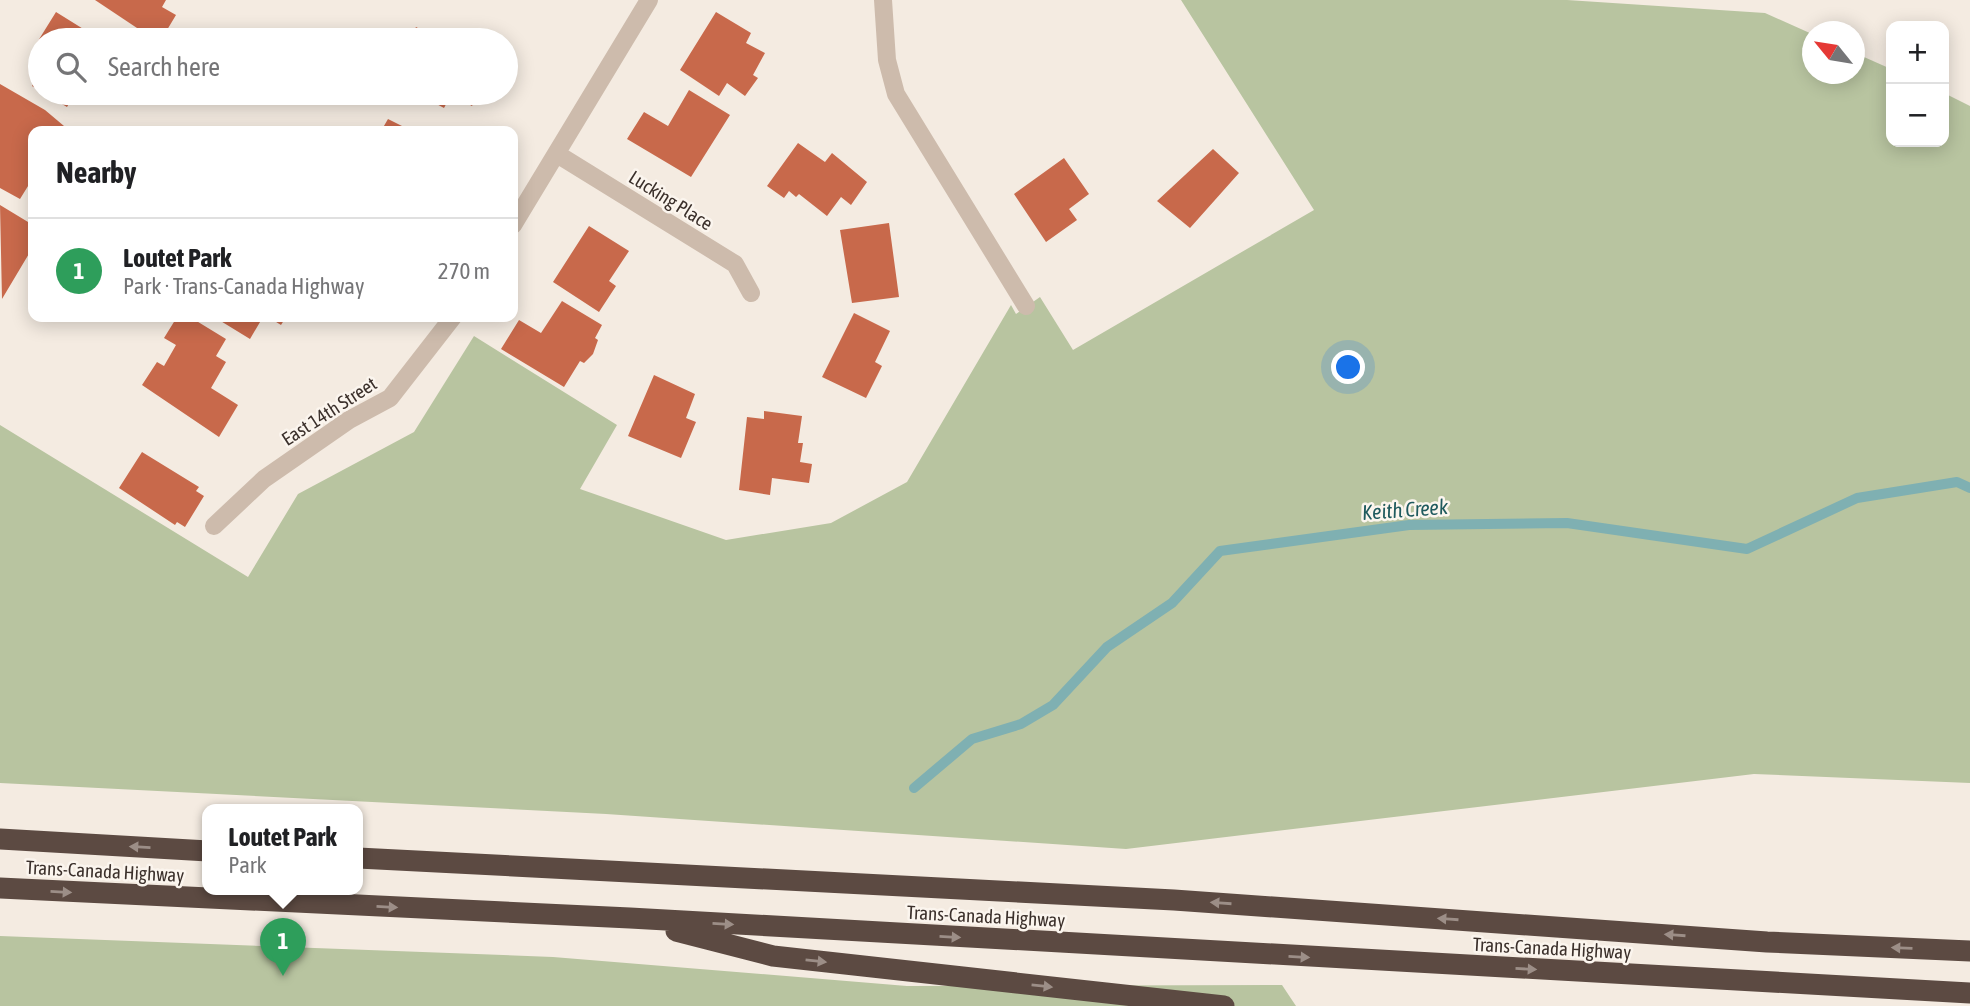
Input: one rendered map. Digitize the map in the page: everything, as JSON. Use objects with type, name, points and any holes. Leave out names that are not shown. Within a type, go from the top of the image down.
[{"type":"highway","name":"Trans-Canada Highway","points":[[0,839],[202,851]]},
{"type":"highway","name":"Trans-Canada Highway","points":[[363,858],[1174,900],[1767,942],[1970,950]]},
{"type":"highway","name":"Trans-Canada Highway","points":[[0,888],[630,918],[1970,993]]},
{"type":"highway","points":[[630,918],[773,956],[1224,1006]]},
{"type":"street","points":[[518,217],[649,0]]},
{"type":"street","points":[[883,0],[887,60],[895,94],[1026,306]]},
{"type":"street","name":"Lucking Place","points":[[557,154],[735,264],[751,293]]},
{"type":"street","name":"East 14th Street","points":[[214,526],[264,480],[349,419],[390,398],[449,322]]},
{"type":"green space","points":[[1181,0],[1567,0],[1765,13],[1802,30],[1802,84],[1865,84],[1865,57],[1886,67],[1886,147],[1949,147],[1949,96],[1970,106],[1970,783],[1754,774],[1126,849],[606,814],[0,783],[0,425],[248,577],[298,494],[414,432],[474,336],[617,425],[580,489],[726,540],[831,523],[907,482],[1011,305],[1016,314],[1040,297],[1073,350],[1314,210]]},
{"type":"green space","points":[[0,936],[553,957],[907,986],[1282,985],[1296,1006],[0,1006]]},
{"type":"building","points":[[95,0],[166,0],[162,7],[176,15],[168,28],[137,28]]},
{"type":"building","points":[[56,12],[82,28],[46,28]]},
{"type":"building","points":[[716,12],[751,33],[746,43],[765,53],[753,75],[758,78],[745,96],[727,83],[719,96],[680,70]]},
{"type":"building","points":[[0,84],[28,100],[28,105],[36,105],[45,110],[64,126],[28,126],[28,186],[20,199],[0,188]]},
{"type":"building","points":[[689,90],[730,115],[691,177],[627,139],[644,112],[668,126]]},
{"type":"building","points":[[388,119],[402,126],[384,126]]},
{"type":"building","points":[[798,143],[825,162],[832,153],[867,182],[851,205],[841,197],[827,216],[799,194],[796,197],[789,191],[784,198],[767,186]]},
{"type":"building","points":[[1213,149],[1239,173],[1190,228],[1157,201]]},
{"type":"building","points":[[1064,158],[1089,194],[1069,209],[1077,220],[1046,242],[1014,194]]},
{"type":"building","points":[[0,205],[28,222],[28,255],[2,299]]},
{"type":"building","points":[[889,223],[899,297],[852,303],[840,230]]},
{"type":"building","points":[[589,226],[629,251],[609,281],[616,286],[599,312],[553,282]]},
{"type":"building","points":[[562,301],[602,325],[595,338],[598,340],[593,354],[584,363],[580,361],[564,387],[501,349],[519,320],[541,333]]},
{"type":"building","points":[[854,313],[890,331],[875,362],[882,366],[866,398],[822,377]]},
{"type":"building","points":[[174,322],[198,322],[226,339],[216,356],[226,362],[211,388],[238,405],[219,437],[142,385],[157,362],[164,366],[176,345],[164,338]]},
{"type":"building","points":[[222,322],[260,322],[250,339]]},
{"type":"building","points":[[654,375],[695,394],[686,418],[696,422],[681,458],[628,436]]},
{"type":"building","points":[[764,411],[802,416],[798,443],[803,443],[800,462],[812,464],[809,483],[772,478],[770,495],[739,490],[747,417],[764,419]]},
{"type":"building","points":[[142,452],[199,487],[196,491],[204,496],[185,527],[177,522],[175,525],[119,488]]},
{"type":"waterway","name":"Keith Creek","points":[[914,788],[972,739],[1021,724],[1053,705],[1107,647],[1172,603],[1220,551],[1409,525],[1567,523],[1747,549],[1857,498],[1957,482],[1970,488]]},
{"type":"place","name":"Loutet Park","points":[[283,976]]}]
